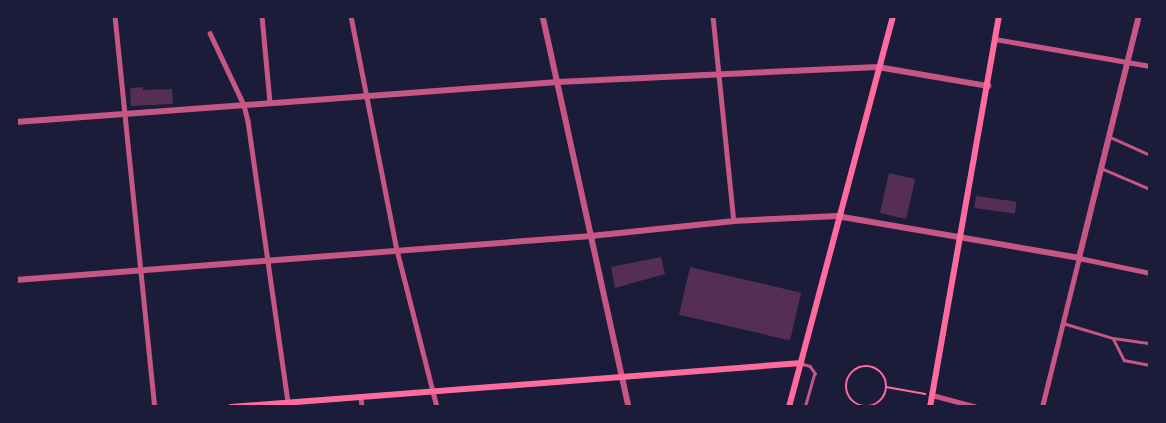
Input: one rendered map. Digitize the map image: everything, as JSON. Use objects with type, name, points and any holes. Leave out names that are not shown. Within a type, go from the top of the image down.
[{"type":"main road","points":[[789,407],[837,216],[893,16]]},
{"type":"main road","points":[[930,407],[999,16]]},
{"type":"main road","points":[[231,407],[264,406],[360,395],[801,363]]},
{"type":"street","points":[[115,16],[124,112],[143,270],[155,407]]},
{"type":"street","points":[[262,16],[270,102]]},
{"type":"street","points":[[352,16],[397,250],[437,407]]},
{"type":"street","points":[[543,16],[629,407]]},
{"type":"street","points":[[713,16],[734,222]]},
{"type":"street","points":[[1042,407],[1140,16]]},
{"type":"street","points":[[210,33],[244,105],[288,403]]},
{"type":"street","points":[[995,39],[1128,60],[1150,66]]},
{"type":"street","points":[[16,122],[124,112],[558,82],[720,76],[878,67],[988,86]]},
{"type":"street","points":[[16,280],[591,236],[734,222],[837,216],[1079,258],[1150,273]]},
{"type":"street","points":[[360,395],[362,407]]},
{"type":"street","points":[[932,395],[977,407]]},
{"type":"lane","points":[[1110,137],[1150,155]]},
{"type":"lane","points":[[1103,169],[1150,189]]},
{"type":"lane","points":[[1063,323],[1113,338],[1150,343]]},
{"type":"lane","points":[[1113,338],[1124,360],[1150,365]]},
{"type":"lane","points":[[801,363],[810,366],[814,372],[805,407]]},
{"type":"path","points":[[867,366],[880,372],[886,387],[882,398],[867,406],[852,401],[845,387],[850,373],[867,366]]},
{"type":"path","points":[[886,387],[932,395]]},
{"type":"building","points":[[143,87],[143,90],[172,89],[173,104],[131,106],[130,88]]},
{"type":"building","points":[[889,173],[915,179],[906,219],[880,213]]},
{"type":"building","points":[[976,196],[1017,202],[1015,214],[974,208]]},
{"type":"building","points":[[661,257],[665,274],[615,288],[611,267]]},
{"type":"building","points":[[690,267],[801,293],[790,340],[679,315]]}]
